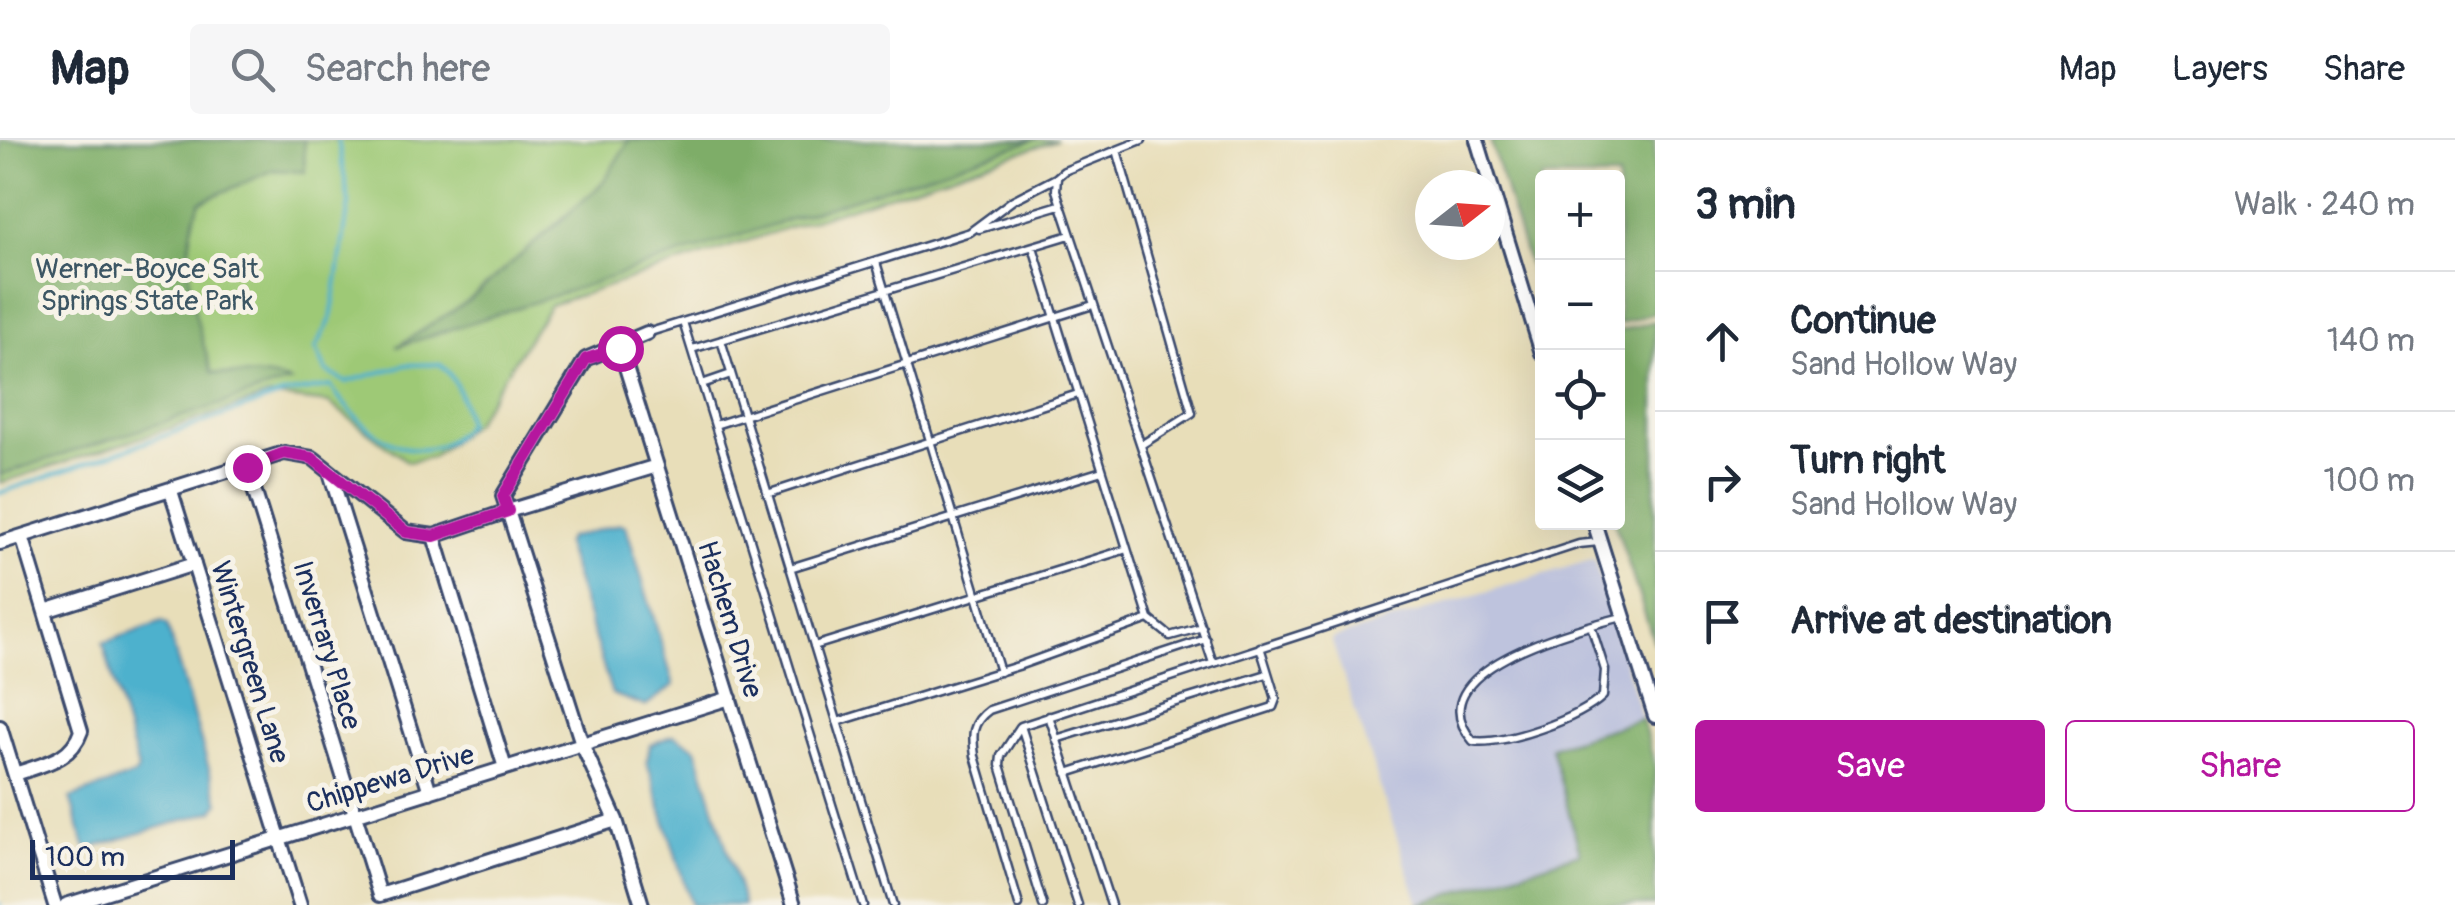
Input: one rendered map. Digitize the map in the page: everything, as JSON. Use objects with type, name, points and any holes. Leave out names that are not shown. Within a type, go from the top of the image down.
[{"type":"street","points":[[1478,140],[1541,350]]},
{"type":"street","points":[[642,905],[616,820],[582,744],[503,496],[586,359],[620,348],[647,333]]},
{"type":"street","name":"Hachem Drive","points":[[620,348],[794,905]]},
{"type":"street","points":[[0,543],[284,453],[312,458],[406,532],[434,536],[657,466]]},
{"type":"street","name":"Inverrary Place","points":[[247,467],[380,895],[616,820]]},
{"type":"street","points":[[330,474],[430,792]]},
{"type":"street","name":"Wintergreen Lane","points":[[171,490],[300,905]]},
{"type":"street","points":[[1596,530],[1655,716]]},
{"type":"street","points":[[15,774],[66,756],[76,746],[81,731],[22,536]]},
{"type":"street","points":[[434,536],[505,768]]},
{"type":"street","points":[[45,611],[194,564]]},
{"type":"street","name":"Chippewa Drive","points":[[66,905],[730,698]]},
{"type":"street","points":[[0,726],[56,905]]},
{"type":"lane","points":[[970,232],[1013,200],[1142,140]]},
{"type":"lane","points":[[1117,150],[1192,413],[1141,445]]},
{"type":"lane","points":[[1057,177],[1060,205],[1213,663]]},
{"type":"lane","points":[[647,333],[1060,205]]},
{"type":"lane","points":[[692,349],[1070,236]]},
{"type":"lane","points":[[1033,246],[1149,618],[1170,636],[1202,628]]},
{"type":"lane","points":[[876,262],[1000,672]]},
{"type":"lane","points":[[715,425],[1093,305]]},
{"type":"lane","points":[[684,322],[863,905]]},
{"type":"lane","points":[[721,340],[892,905]]},
{"type":"lane","points":[[702,384],[731,374]]},
{"type":"lane","points":[[768,494],[1078,394]]},
{"type":"lane","points":[[790,568],[1102,471]]},
{"type":"lane","points":[[1044,905],[1000,766],[1004,749],[1021,726],[1579,544],[1600,542]]},
{"type":"lane","points":[[814,646],[1127,549]]},
{"type":"lane","points":[[1590,626],[1604,670],[1603,696],[1594,705],[1492,743],[1474,741],[1461,727],[1456,708],[1464,688],[1515,651],[1590,626],[1624,616]]},
{"type":"lane","points":[[837,722],[1000,672],[1149,618]]},
{"type":"lane","points":[[1020,905],[975,756],[972,736],[976,718],[988,710],[1206,638]]},
{"type":"lane","points":[[1068,773],[1273,708],[1276,699],[1260,648]]},
{"type":"lane","points":[[1056,739],[1268,674]]},
{"type":"lane","points":[[1049,716],[1111,905]]},
{"type":"lane","points":[[1021,726],[1078,905]]},
{"type":"shaded area","points":[[1594,559],[1642,719],[1552,747],[1581,853],[1419,904],[1331,639]]},
{"type":"green space","name":"Werner-Boyce Salt Springs State Park","points":[[0,140],[1057,140],[550,305],[474,423],[432,457],[408,462],[329,403],[268,396],[0,483]]},
{"type":"green space","points":[[0,140],[304,140],[305,172],[274,170],[200,202],[190,244],[194,308],[212,372],[290,382],[0,475]]},
{"type":"green space","points":[[629,140],[1035,140],[396,347],[468,301],[602,184]]},
{"type":"green space","points":[[1490,140],[1655,140],[1655,313],[1625,322],[1625,170],[1535,170],[1535,285],[1505,188],[1505,170],[1499,170]]},
{"type":"green space","points":[[1655,321],[1655,645],[1617,530],[1625,530],[1625,329]]},
{"type":"green space","points":[[1642,719],[1655,765],[1655,905],[1417,905],[1580,853],[1551,747]]},
{"type":"water","points":[[620,524],[626,526],[674,685],[645,706],[612,694],[565,544],[568,538]]},
{"type":"water","points":[[162,622],[167,625],[219,803],[214,811],[91,848],[85,846],[70,798],[135,775],[138,769],[103,643]]},
{"type":"water","points":[[674,735],[696,748],[744,905],[691,905],[647,762],[650,745]]},
{"type":"waterway","points":[[0,493],[285,394],[331,386],[375,433],[412,449],[431,448],[449,440],[467,424],[455,384],[440,364],[405,365],[346,382],[326,371],[316,348],[331,319],[349,203],[338,140]]},
{"type":"route","points":[[247,467],[284,453],[312,458],[406,532],[434,536],[508,511],[503,496],[586,359],[620,348]]}]
